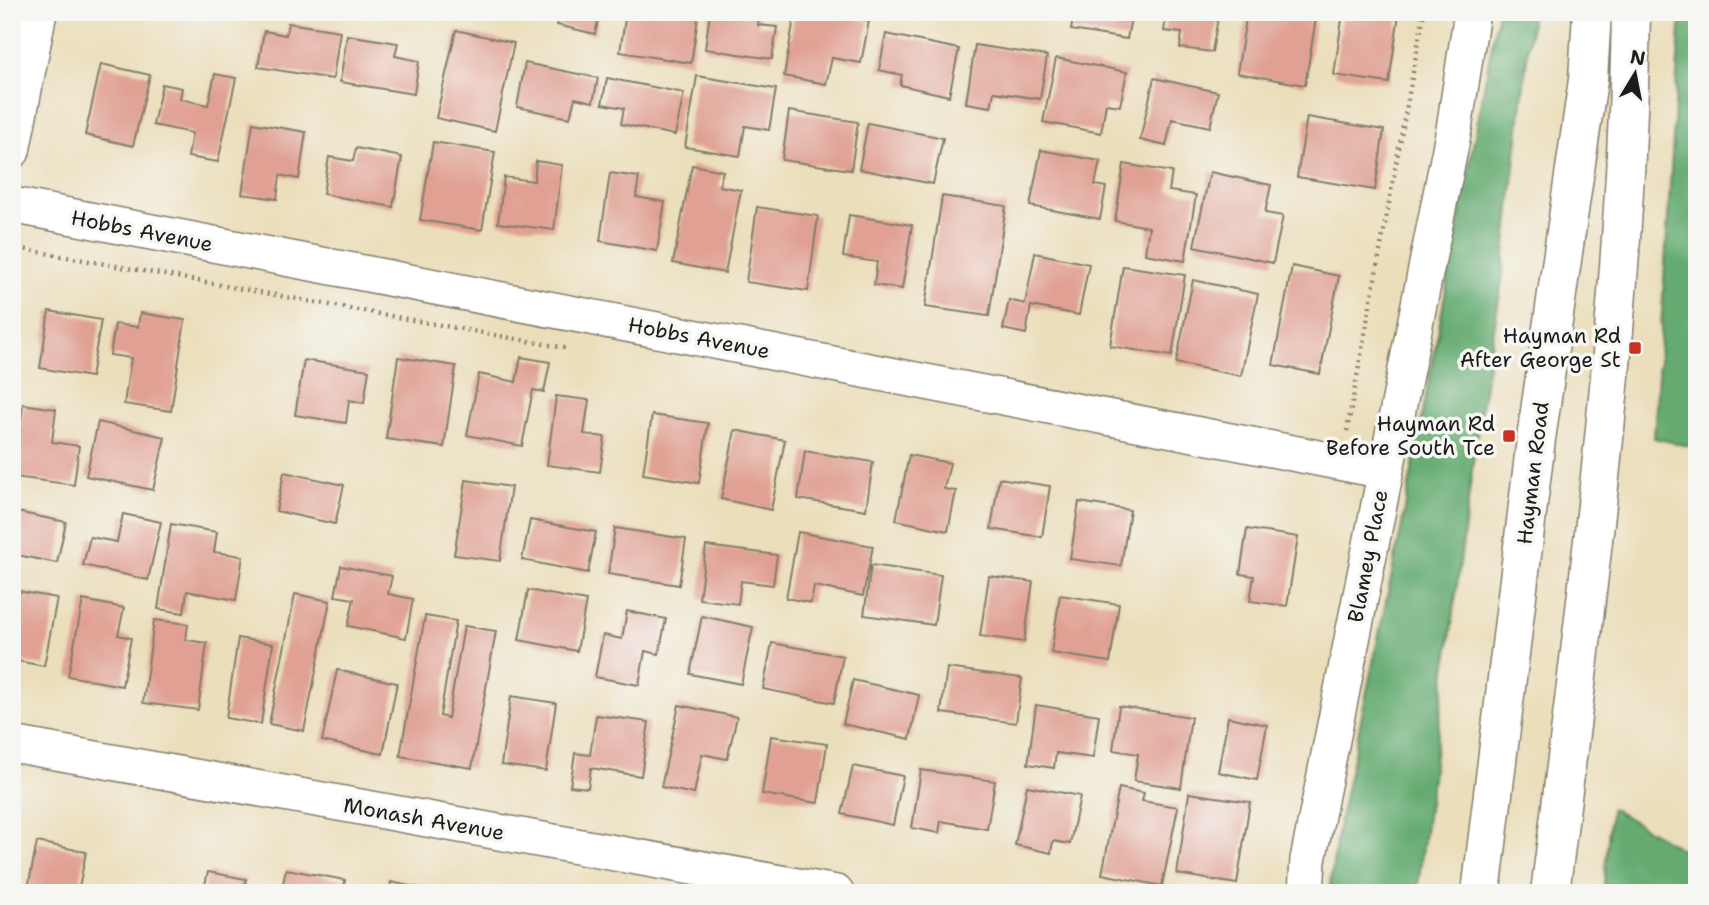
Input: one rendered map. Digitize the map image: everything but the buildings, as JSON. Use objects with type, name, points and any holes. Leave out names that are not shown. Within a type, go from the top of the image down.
[{"type":"main road","name":"Hayman Road","points":[[1481,893],[1536,439],[1588,80],[1592,12]]},
{"type":"main road","points":[[1549,893],[1603,462],[1629,122],[1631,12]]},
{"type":"street","points":[[12,151],[39,12]]},
{"type":"street","name":"Blamey Place","points":[[1306,893],[1308,860],[1454,129],[1472,12]]},
{"type":"street","name":"Hobbs Avenue","points":[[12,205],[1385,471]]},
{"type":"street","name":"Monash Avenue","points":[[12,744],[836,893]]},
{"type":"green space","points":[[1498,12],[1532,12],[1502,280],[1476,440],[1417,893],[1329,893],[1338,828],[1400,535]]},
{"type":"green space","points":[[1681,12],[1697,12],[1697,448],[1654,438]]},
{"type":"green space","points":[[1611,808],[1688,853],[1697,865],[1697,893],[1603,893]]},
{"type":"place","name":"Hayman Rd After George St","points":[[1635,348]]},
{"type":"place","name":"Hayman Rd Before South Tce","points":[[1509,436]]}]
